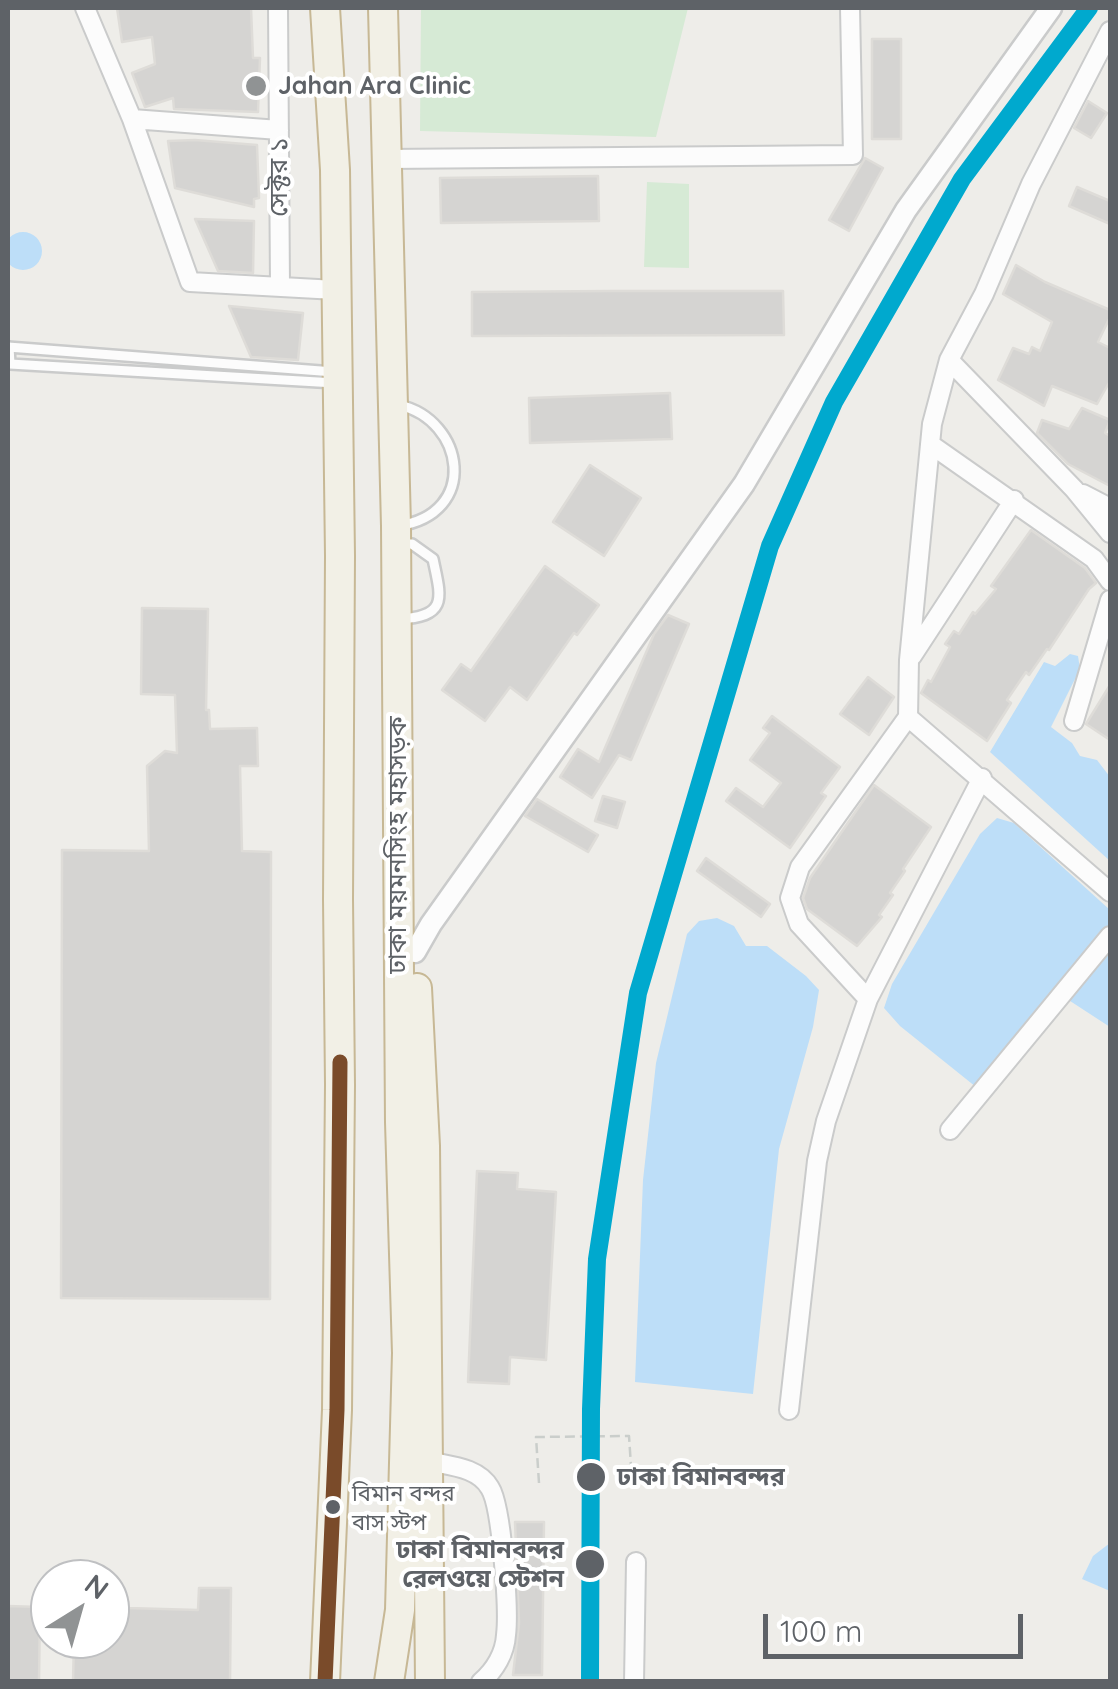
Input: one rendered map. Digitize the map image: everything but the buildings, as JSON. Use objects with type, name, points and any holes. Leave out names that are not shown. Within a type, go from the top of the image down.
[{"type":"highway","points":[[325,1682],[336,1410],[340,1085],[336,290],[326,8]]},
{"type":"highway","name":"ঢাকা ময়মনসিংহ মহাসড়ক","points":[[383,8],[396,535],[400,1122],[407,1354],[400,1610],[389,1682]]},
{"type":"highway","points":[[398,889],[415,952],[424,1146],[430,1682]]},
{"type":"street","points":[[85,8],[132,119],[190,282],[336,290]]},
{"type":"street","name":"সেক্টর ১","points":[[278,8],[280,286]]},
{"type":"street","points":[[387,159],[853,155],[850,8]]},
{"type":"street","points":[[415,952],[442,908],[744,484],[906,210],[1051,8]]},
{"type":"street","points":[[868,999],[799,924],[790,898],[800,867],[908,717],[909,660],[932,424],[949,360],[991,280],[1031,184],[1110,32]]},
{"type":"street","points":[[132,119],[278,130]]},
{"type":"street","points":[[949,360],[1074,489],[1110,532]]},
{"type":"street","points":[[930,444],[1094,559],[1110,581]]},
{"type":"street","points":[[1074,489],[1110,508]]},
{"type":"street","points":[[909,660],[1014,500]]},
{"type":"street","points":[[1074,721],[1110,600]]},
{"type":"street","points":[[908,717],[1110,892]]},
{"type":"street","points":[[789,1410],[817,1161],[826,1120],[868,999],[982,778]]},
{"type":"street","points":[[950,1130],[1110,936]]},
{"type":"street","points":[[428,1461],[472,1471],[490,1487],[500,1516],[506,1636],[494,1670],[481,1682]]},
{"type":"street","points":[[634,1682],[636,1562]]},
{"type":"lane","points":[[8,347],[337,378],[10,364],[8,347]]},
{"type":"lane","points":[[392,404],[408,408],[444,436],[455,484],[451,496],[438,509],[396,535],[425,550],[433,559],[441,596],[435,608],[414,618],[397,620]]},
{"type":"path","points":[[539,1483],[536,1436],[629,1436],[632,1481]]},
{"type":"green space","points":[[421,8],[688,8],[656,137],[420,131]]},
{"type":"green space","points":[[647,182],[689,184],[689,268],[644,267]]},
{"type":"water","points":[[23,232],[36,238],[42,251],[36,264],[23,270],[10,264],[4,251],[10,238]]},
{"type":"water","points":[[1070,654],[1078,656],[1080,669],[1051,727],[1072,743],[1080,756],[1097,760],[1110,777],[1110,861],[990,752],[1044,662],[1055,666]]},
{"type":"water","points":[[997,818],[1014,823],[1110,910],[1110,925],[976,1087],[900,1026],[884,1008],[892,984],[980,834]]},
{"type":"water","points":[[717,918],[734,926],[746,946],[767,946],[819,990],[813,1027],[779,1149],[753,1394],[635,1382],[643,1180],[656,1063],[687,934],[699,921]]},
{"type":"water","points":[[1110,947],[1110,1027],[1067,999]]},
{"type":"water","points":[[1110,1543],[1110,1591],[1082,1579],[1093,1556]]},
{"type":"transit line","points":[[590,1682],[591,1409],[597,1259],[638,993],[770,546],[834,402],[962,179],[1089,8]]},
{"type":"transit line","points":[[325,1682],[337,1410],[340,1062]]},
{"type":"place","name":"Jahan Ara Clinic","points":[[256,86]]},
{"type":"place","name":"ঢাকা বিমানবন্দর","points":[[591,1477]]},
{"type":"place","name":"বিমান বন্দর বাস স্টপ","points":[[333,1507]]},
{"type":"place","name":"ঢাকা বিমানবন্দর রেলওয়ে স্টেশন","points":[[590,1564]]}]
